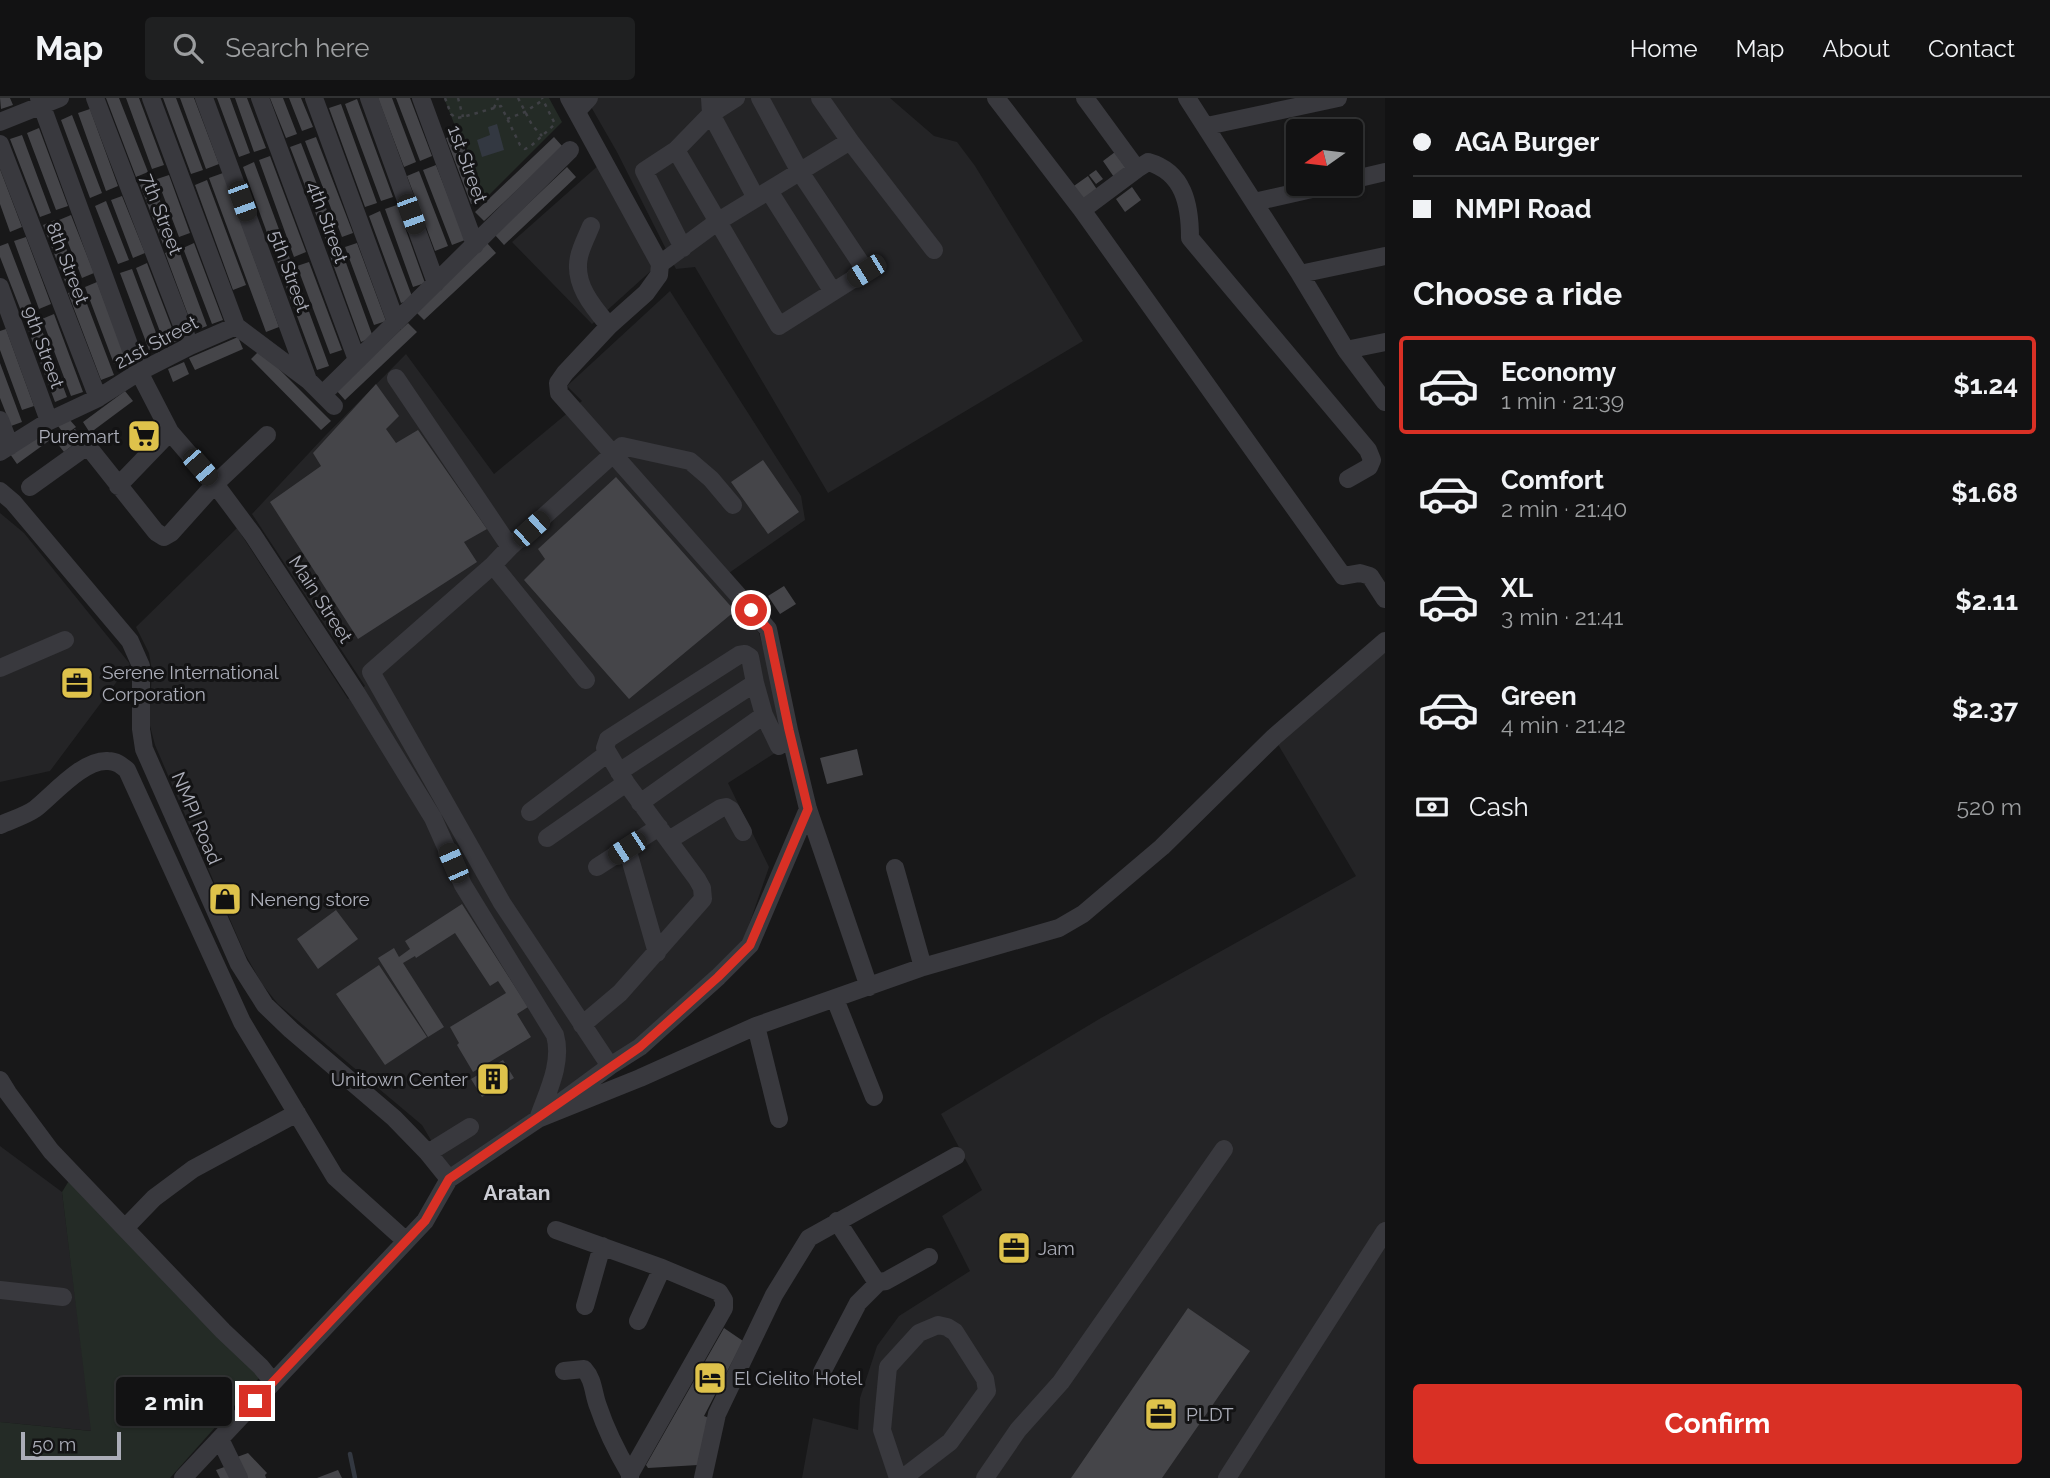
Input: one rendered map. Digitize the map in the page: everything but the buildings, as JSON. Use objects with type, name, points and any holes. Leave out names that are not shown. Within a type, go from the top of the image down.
[{"type":"street","points":[[0,122],[41,102],[60,98]]},
{"type":"street","name":"7th Street","points":[[95,98],[190,346]]},
{"type":"street","points":[[151,98],[236,326],[308,380],[328,400],[357,360],[570,150]]},
{"type":"street","name":"5th Street","points":[[204,98],[308,380]]},
{"type":"street","name":"4th Street","points":[[260,98],[357,360]]},
{"type":"street","points":[[314,98],[397,322]]},
{"type":"street","points":[[369,98],[436,283]]},
{"type":"street","name":"1st Street","points":[[421,98],[475,244]]},
{"type":"street","points":[[683,248],[644,172],[676,150],[711,106],[736,98]]},
{"type":"street","points":[[676,150],[779,326],[866,271],[800,172],[760,98]]},
{"type":"street","points":[[820,98],[934,250]]},
{"type":"street","points":[[996,98],[1082,210],[1343,576],[1360,573],[1370,576],[1385,599]]},
{"type":"street","points":[[1085,98],[1137,169]]},
{"type":"street","points":[[1187,98],[1346,350],[1385,402]]},
{"type":"street","points":[[1207,127],[1338,98]]},
{"type":"street","name":"Main Street","points":[[41,102],[139,372],[170,432],[215,484],[253,535],[357,694],[433,818],[463,886],[555,1035],[558,1058],[538,1119]]},
{"type":"street","points":[[578,102],[660,264],[659,275],[646,293],[565,373],[558,383],[559,393],[768,629],[808,809],[869,987]]},
{"type":"street","points":[[711,106],[763,195],[833,292]]},
{"type":"street","points":[[660,264],[717,222],[850,141]]},
{"type":"street","name":"8th Street","points":[[0,144],[98,398]]},
{"type":"street","points":[[1082,210],[1148,162],[1163,166],[1176,179],[1190,213],[1190,238],[1368,450],[1372,460],[1369,467],[1348,479]]},
{"type":"street","points":[[1363,177],[1385,172]]},
{"type":"street","points":[[1254,202],[1286,195]]},
{"type":"street","points":[[591,226],[579,255],[579,281],[595,310],[609,327]]},
{"type":"street","points":[[1300,274],[1385,256]]},
{"type":"street","name":"9th Street","points":[[0,287],[49,421]]},
{"type":"street","name":"21st Street","points":[[5,449],[49,421],[98,398],[139,372],[236,326]]},
{"type":"street","points":[[1346,350],[1385,342]]},
{"type":"street","points":[[396,379],[510,547]]},
{"type":"street","points":[[0,420],[5,449]]},
{"type":"street","points":[[118,486],[170,432]]},
{"type":"street","points":[[30,487],[88,448],[156,533],[164,537],[267,435]]},
{"type":"street","points":[[610,1066],[502,903],[371,672],[493,565],[622,446],[690,461],[733,505]]},
{"type":"street","name":"NMPI Road","points":[[0,491],[13,502],[130,641],[141,666],[141,729],[144,749],[214,910],[252,986],[276,1016],[394,1118],[449,1179]]},
{"type":"street","points":[[493,565],[586,680]]},
{"type":"street","points":[[0,668],[65,640]]},
{"type":"street","points":[[538,1119],[640,1078],[756,1026],[923,967],[1059,928],[1083,914],[1162,847],[1274,737],[1385,642]]},
{"type":"street","points":[[582,1025],[620,993],[703,899],[702,888],[697,879],[622,778],[605,748],[608,739],[739,655],[745,654],[750,657],[764,716],[779,746]]},
{"type":"street","points":[[547,838],[622,778],[755,683]]},
{"type":"street","points":[[640,803],[764,716]]},
{"type":"street","points":[[530,812],[608,753]]},
{"type":"street","points":[[0,825],[33,810],[75,775],[92,765],[106,760],[118,763],[127,770],[242,1022],[335,1177],[406,1241]]},
{"type":"street","points":[[597,867],[627,848],[721,808],[731,810],[743,832]]},
{"type":"street","points":[[183,1478],[425,1221],[449,1179],[640,1047],[750,945],[808,809]]},
{"type":"street","points":[[627,848],[657,953]]},
{"type":"street","points":[[895,868],[923,967]]},
{"type":"street","points":[[835,999],[874,1097]]},
{"type":"street","points":[[756,1026],[779,1119]]},
{"type":"street","points":[[0,1080],[51,1151],[273,1382]]},
{"type":"street","points":[[125,1228],[154,1198],[193,1168],[297,1113]]},
{"type":"street","points":[[428,1153],[470,1127]]},
{"type":"street","points":[[985,1478],[1018,1430],[1061,1382],[1224,1149]]},
{"type":"street","points":[[704,1478],[718,1414],[774,1295],[809,1238],[956,1156]]},
{"type":"street","points":[[837,1221],[879,1282]]},
{"type":"street","points":[[555,1230],[662,1268],[719,1292],[724,1300],[724,1308],[630,1476]]},
{"type":"street","points":[[1227,1478],[1385,1231]]},
{"type":"street","points":[[585,1306],[602,1246]]},
{"type":"street","points":[[822,1372],[858,1303],[879,1282],[886,1281],[929,1257]]},
{"type":"street","points":[[638,1321],[662,1268]]},
{"type":"street","points":[[0,1290],[63,1297]]},
{"type":"street","points":[[898,1478],[882,1430],[888,1367],[919,1333],[938,1325],[947,1327],[955,1332],[985,1379],[987,1391],[950,1442],[903,1478]]},
{"type":"street","points":[[564,1371],[584,1369],[589,1375],[606,1427],[630,1476]]},
{"type":"street","points":[[220,1439],[239,1478]]},
{"type":"path","points":[[445,98],[451,114],[456,118],[501,106],[507,119],[520,145],[525,149],[555,124],[542,99],[525,112],[507,119]]},
{"type":"path","points":[[458,98],[463,117]]},
{"type":"path","points":[[495,108],[498,98]]},
{"type":"path","points":[[518,98],[542,136]]},
{"type":"shaded area","points":[[444,98],[549,98],[562,122],[485,199],[458,125],[455,126]]},
{"type":"shaded area","points":[[586,98],[890,98],[934,136],[957,142],[975,166],[1083,341],[828,493],[695,267],[676,269],[617,152]]},
{"type":"shaded area","points":[[497,124],[504,150],[482,157],[477,140],[490,135],[488,127]]},
{"type":"shaded area","points":[[600,164],[653,269],[592,324],[512,242]]},
{"type":"shaded area","points":[[670,291],[801,496],[805,520],[716,582],[759,633],[789,744],[728,783],[769,867],[743,942],[631,1046],[448,1169],[422,1125],[278,1004],[262,984],[244,952],[155,745],[149,722],[152,671],[149,653],[136,627],[237,528],[348,699],[365,686],[252,514],[406,354],[494,474],[582,401],[567,386]]},
{"type":"shaded area","points":[[0,513],[24,533],[130,664],[50,771],[0,782]]},
{"type":"shaded area","points":[[1385,644],[1385,1478],[802,1478],[813,1418],[858,1430],[860,1398],[877,1346],[899,1316],[970,1271],[942,1216],[982,1190],[941,1114],[1101,1018],[1356,876],[1276,741]]},
{"type":"shaded area","points":[[0,1146],[62,1192],[92,1431],[0,1422]]},
{"type":"shaded area","points":[[70,1179],[260,1377],[170,1478],[0,1478],[0,1422],[91,1431],[62,1192]]},
{"type":"waterway","points":[[350,1454],[355,1478]]},
{"type":"place","name":"Puremart","points":[[144,436]]},
{"type":"place","name":"Serene International Corporation","points":[[77,683]]},
{"type":"place","name":"Neneng store","points":[[225,899]]},
{"type":"place","name":"Unitown Center","points":[[493,1079]]},
{"type":"place","name":"Jam","points":[[1014,1248]]},
{"type":"place","name":"El Cielito Hotel","points":[[710,1378]]},
{"type":"place","name":"PLDT","points":[[1161,1414]]},
{"type":"district","name":"Aratan","points":[[517,1192]]},
{"type":"route","points":[[255,1401],[425,1221],[449,1179],[640,1047],[750,945],[808,809],[768,629],[751,610]]}]
